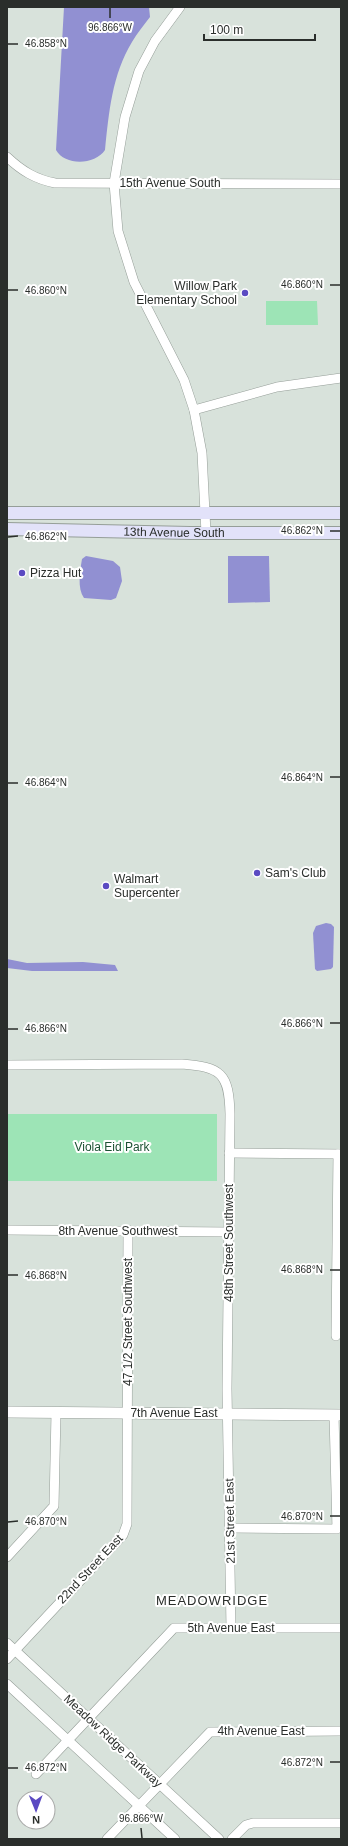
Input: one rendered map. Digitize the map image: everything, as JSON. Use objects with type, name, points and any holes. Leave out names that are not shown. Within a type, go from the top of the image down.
[{"type":"main road","name":"13th Avenue South","points":[[7,513],[341,513]]},
{"type":"main road","points":[[7,518],[64,517],[79,513]]},
{"type":"main road","name":"13th Avenue South","points":[[7,529],[206,533],[341,533]]},
{"type":"street","points":[[180,7],[155,41],[139,71],[125,117],[114,183],[118,231],[134,282],[184,380],[194,410],[200,438],[206,533]]},
{"type":"street","name":"15th Avenue South","points":[[7,157],[23,171],[35,178],[55,183],[341,184]]},
{"type":"street","points":[[194,410],[277,387],[341,378]]},
{"type":"street","name":"48th Street Southwest","points":[[7,1065],[196,1065],[213,1069],[221,1075],[228,1091],[228,1414]]},
{"type":"street","points":[[229,1153],[340,1154],[336,1336]]},
{"type":"street","name":"8th Avenue Southwest","points":[[7,1230],[229,1232]]},
{"type":"street","name":"47 1/2 Street Southwest","points":[[128,1230],[128,1413]]},
{"type":"street","name":"7th Avenue East","points":[[7,1412],[337,1415]]},
{"type":"street","points":[[7,1557],[54,1506],[56,1413]]},
{"type":"street","name":"22nd Street East","points":[[7,1659],[123,1535],[127,1524],[128,1413]]},
{"type":"street","name":"21st Street East","points":[[228,1414],[230,1628]]},
{"type":"street","points":[[230,1528],[337,1529],[337,1415]]},
{"type":"street","name":"5th Avenue East","points":[[36,1774],[174,1628],[341,1628]]},
{"type":"street","name":"Meadow Ridge Parkway","points":[[7,1642],[219,1839]]},
{"type":"street","points":[[7,1684],[175,1839]]},
{"type":"street","name":"4th Avenue East","points":[[106,1839],[207,1734],[214,1731],[341,1731]]},
{"type":"street","points":[[232,1839],[246,1825],[253,1823],[341,1823]]},
{"type":"green space","points":[[266,301],[317,301],[318,325],[266,325]]},
{"type":"green space","name":"Viola Eid Park","points":[[7,1114],[217,1114],[217,1181],[7,1181]]},
{"type":"water","points":[[64,7],[149,7],[150,17],[132,42],[120,67],[112,94],[105,150],[94,159],[80,162],[66,159],[56,150]]},
{"type":"water","points":[[86,556],[113,561],[120,567],[122,581],[116,598],[111,600],[84,598],[80,589],[80,569],[82,559]]},
{"type":"water","points":[[228,556],[269,556],[270,602],[228,603]]},
{"type":"water","points":[[326,923],[331,924],[334,927],[333,967],[331,969],[317,971],[315,969],[313,933],[316,926]]},
{"type":"water","points":[[7,959],[27,963],[83,962],[115,965],[118,971],[32,971],[7,968]]},
{"type":"place","name":"Willow Park Elementary School","points":[[245,293]]},
{"type":"place","name":"Pizza Hut","points":[[22,573]]},
{"type":"place","name":"Sam's Club","points":[[257,873]]},
{"type":"place","name":"Walmart Supercenter","points":[[106,886]]},
{"type":"district","name":"MEADOWRIDGE","points":[[212,1600]]}]
